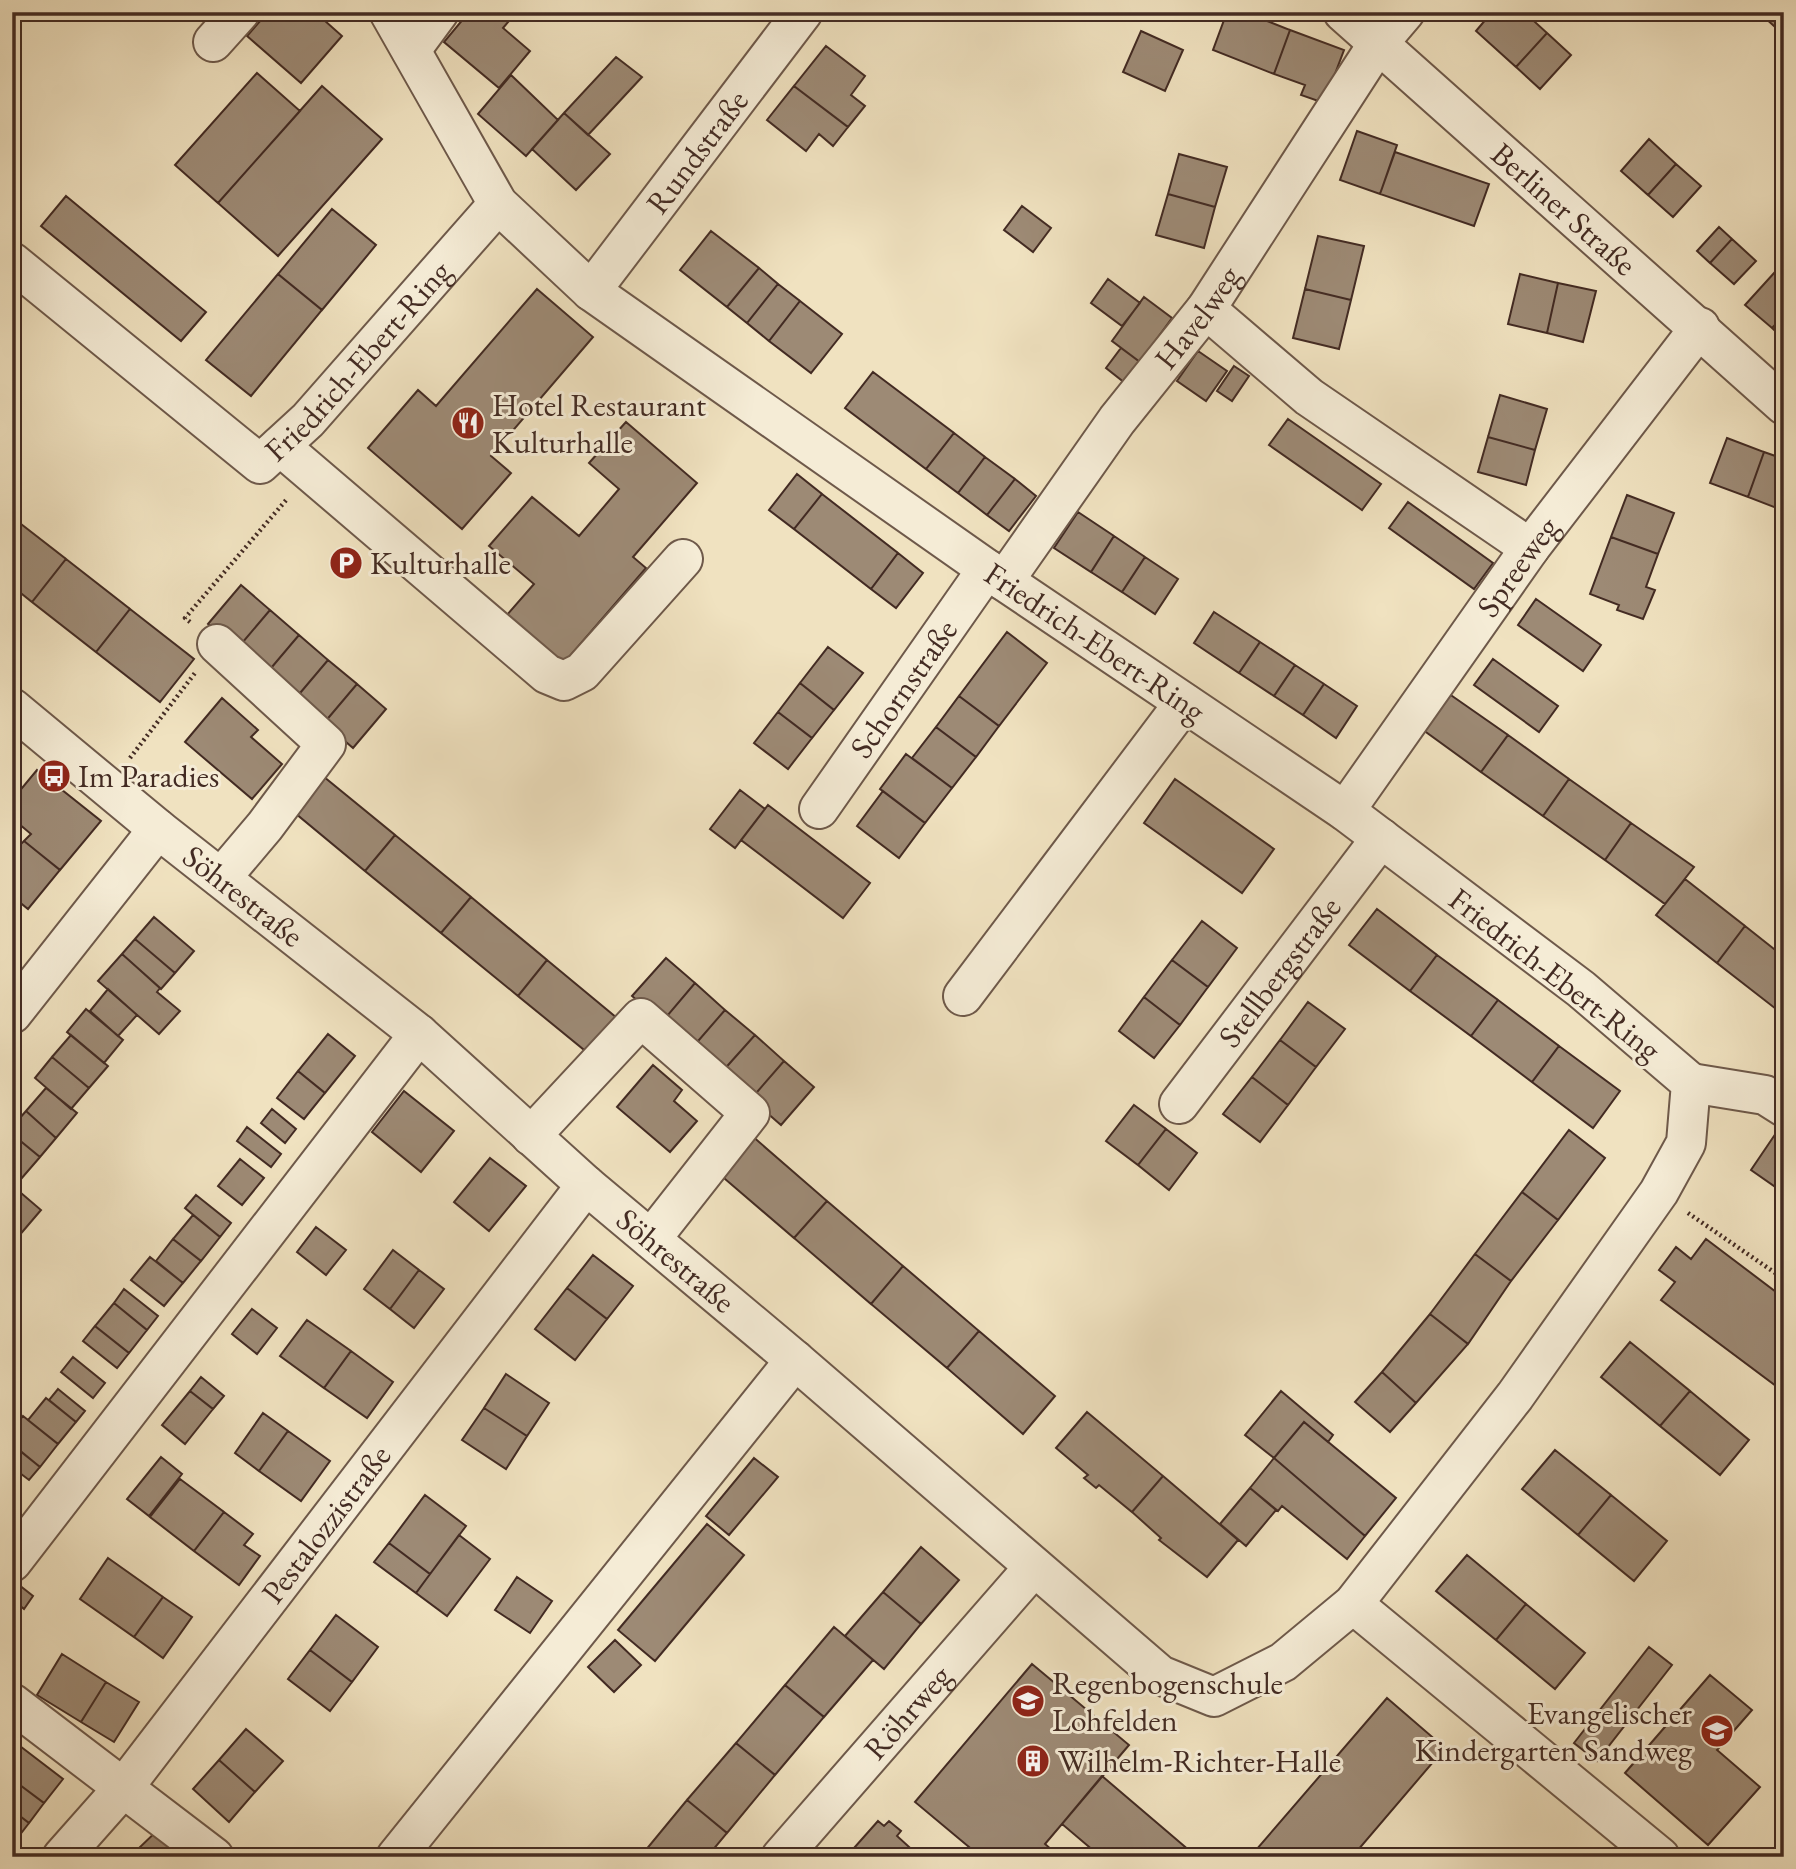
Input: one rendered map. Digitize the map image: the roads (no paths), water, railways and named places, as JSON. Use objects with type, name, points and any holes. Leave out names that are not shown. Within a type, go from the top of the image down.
[{"type":"street","points":[[213,42],[240,12]]},
{"type":"street","name":"Friedrich-Ebert-Ring","points":[[389,12],[498,204],[591,291],[996,575],[1345,811],[1581,989],[1691,1083],[1765,1095],[1784,1107]]},
{"type":"street","points":[[411,50],[439,12]]},
{"type":"street","name":"Rundstraße","points":[[591,291],[803,12]]},
{"type":"street","name":"Berliner Straße","points":[[1343,12],[1377,45],[1700,327],[1784,405]]},
{"type":"street","name":"Havelweg","points":[[996,575],[1206,310],[1377,45],[1405,12]]},
{"type":"street","name":"Friedrich-Ebert-Ring","points":[[12,262],[260,464],[308,420],[498,204]]},
{"type":"street","points":[[1206,310],[1309,397],[1530,548]]},
{"type":"street","name":"Spreeweg","points":[[1345,811],[1530,548],[1700,327]]},
{"type":"street","points":[[280,446],[547,674],[564,681],[582,672],[683,559]]},
{"type":"street","name":"Schornstraße","points":[[819,809],[996,575]]},
{"type":"street","points":[[217,644],[326,744],[265,826],[221,878]]},
{"type":"street","points":[[963,996],[1184,703]]},
{"type":"street","name":"Söhrestraße","points":[[12,708],[158,829],[419,1034],[586,1185],[795,1360],[1160,1675],[1214,1697],[1283,1662],[1353,1604]]},
{"type":"street","points":[[12,1014],[158,829]]},
{"type":"street","name":"Stellbergstraße","points":[[1179,1104],[1381,838]]},
{"type":"street","points":[[531,1136],[641,1018],[750,1113],[651,1240]]},
{"type":"street","points":[[12,1562],[419,1034]]},
{"type":"street","name":"Friedrich-Ebert-Ring","points":[[1353,1604],[1515,1396],[1659,1192],[1686,1143],[1691,1083]]},
{"type":"street","name":"Pestalozzistraße","points":[[62,1857],[124,1787],[586,1185]]},
{"type":"street","points":[[396,1857],[795,1360]]},
{"type":"street","name":"Röhrweg","points":[[781,1857],[1034,1567]]},
{"type":"street","points":[[1353,1604],[1660,1857]]},
{"type":"street","points":[[12,1703],[214,1857]]},
{"type":"place","name":"Hotel Restaurant Kulturhalle","points":[[468,423]]},
{"type":"place","name":"Kulturhalle","points":[[346,563]]},
{"type":"place","name":"Im Paradies","points":[[54,776]]},
{"type":"place","name":"Regenbogenschule Lohfelden","points":[[1028,1701]]},
{"type":"place","name":"Evangelischer Kindergarten Sandweg","points":[[1717,1731]]},
{"type":"place","name":"Wilhelm-Richter-Halle","points":[[1033,1761]]}]
